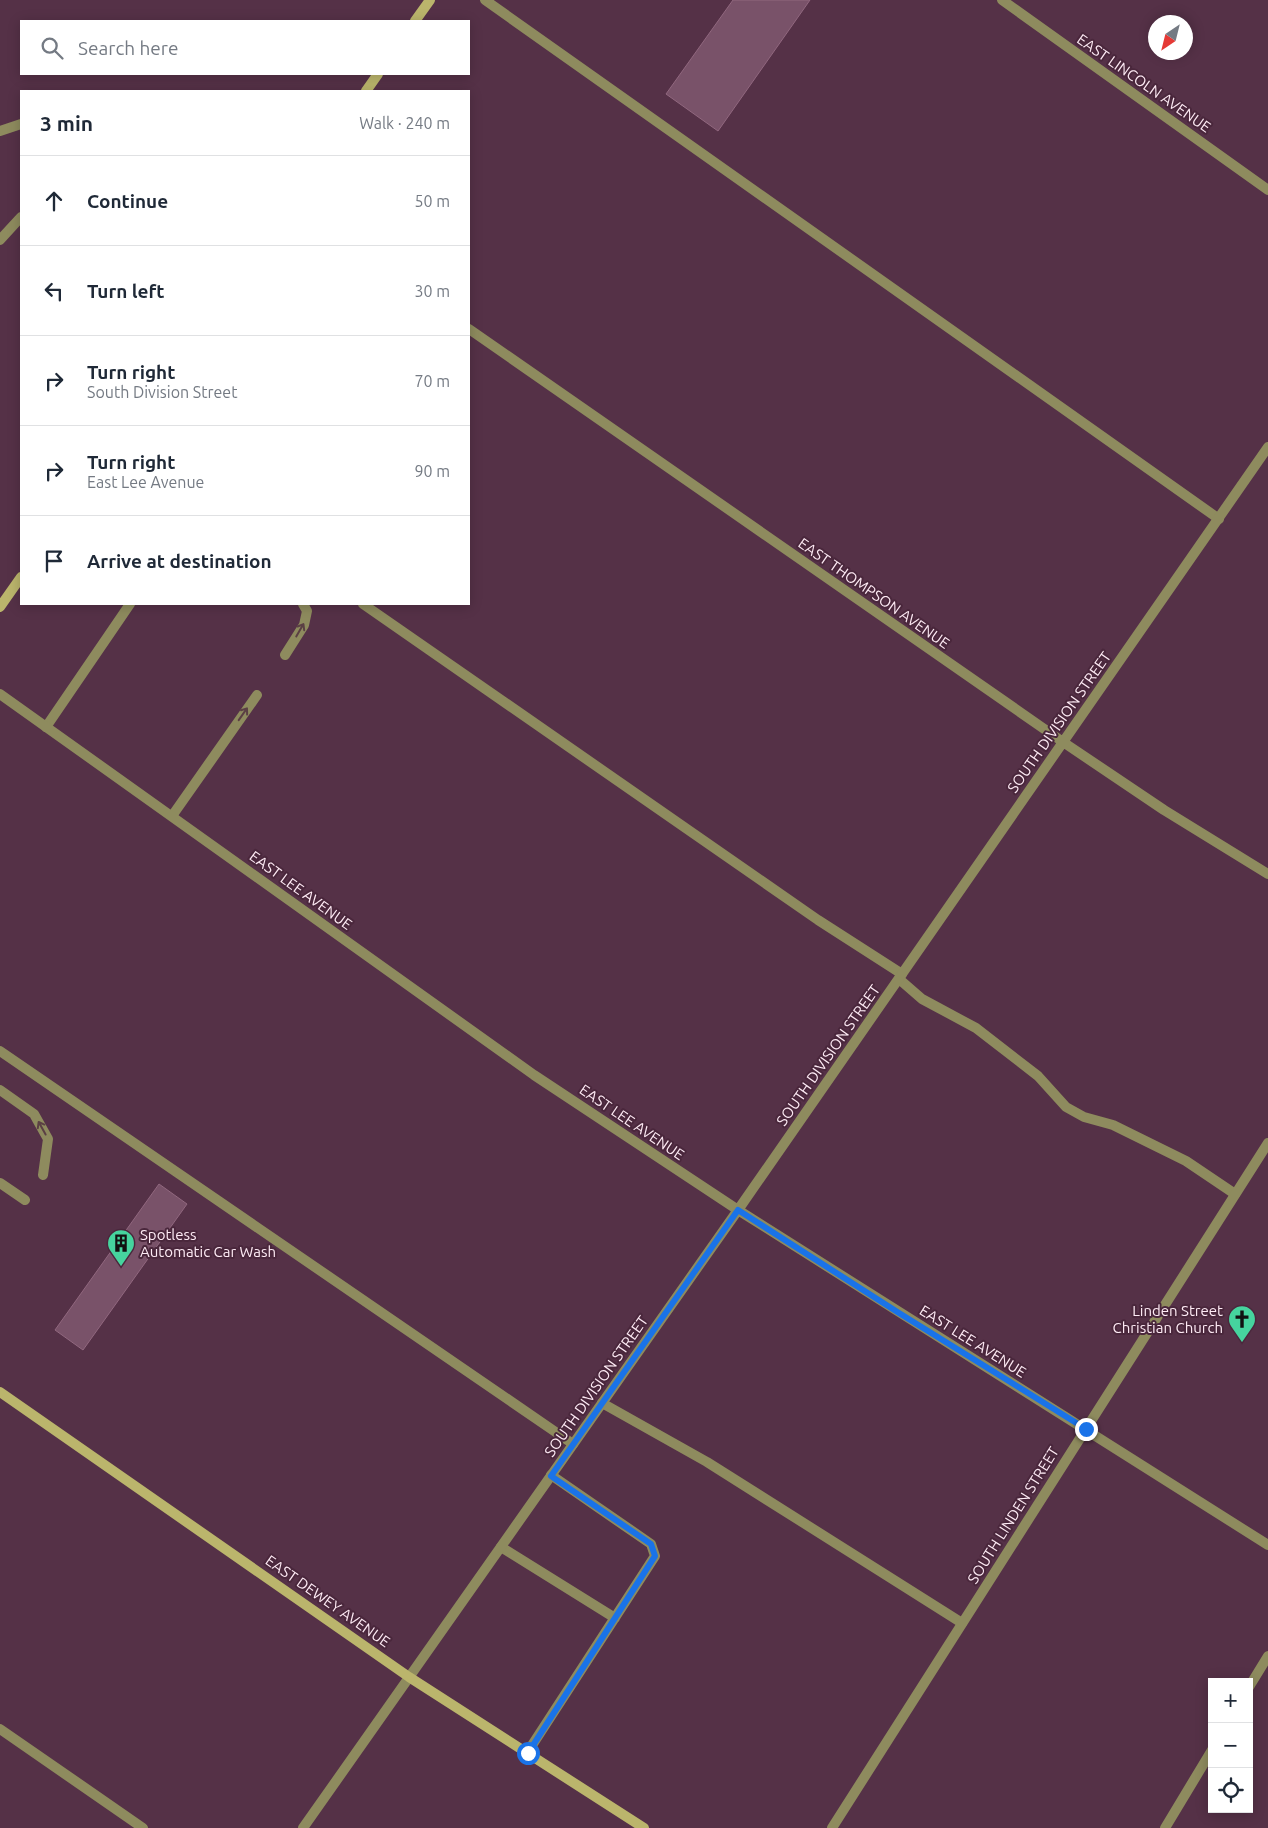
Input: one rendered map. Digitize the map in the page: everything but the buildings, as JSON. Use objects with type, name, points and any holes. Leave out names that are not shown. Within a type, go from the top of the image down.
[{"type":"main road","points":[[416,20],[430,0]]},
{"type":"main road","points":[[367,90],[377,75]]},
{"type":"main road","points":[[0,607],[20,578]]},
{"type":"main road","name":"EAST DEWEY AVENUE","points":[[0,1392],[409,1676],[644,1828]]},
{"type":"street","points":[[485,0],[1219,519]]},
{"type":"street","name":"EAST LINCOLN AVENUE","points":[[1002,0],[1268,190]]},
{"type":"street","points":[[0,132],[20,124]]},
{"type":"street","points":[[0,240],[20,218]]},
{"type":"street","name":"EAST THOMPSON AVENUE","points":[[470,330],[1063,742],[1164,810],[1268,874]]},
{"type":"street","name":"SOUTH DIVISION STREET","points":[[303,1828],[901,977],[1268,447]]},
{"type":"street","points":[[46,728],[129,605]]},
{"type":"street","points":[[285,655],[304,625],[307,611],[303,605]]},
{"type":"street","points":[[364,605],[901,977],[922,999],[976,1028],[1038,1076],[1066,1107],[1084,1117],[1113,1125],[1178,1157],[1235,1194]]},
{"type":"street","name":"EAST LEE AVENUE","points":[[0,694],[534,1075],[738,1210],[1268,1545]]},
{"type":"street","points":[[172,816],[257,695]]},
{"type":"street","points":[[0,1051],[573,1444]]},
{"type":"street","points":[[0,1090],[34,1114],[48,1139],[43,1175]]},
{"type":"street","name":"SOUTH LINDEN STREET","points":[[835,1827],[962,1623],[1268,1143]]},
{"type":"street","points":[[0,1183],[25,1200]]},
{"type":"street","points":[[602,1403],[706,1462],[962,1623]]},
{"type":"street","points":[[528,1753],[655,1556],[651,1544],[551,1476]]},
{"type":"street","points":[[501,1547],[615,1618]]},
{"type":"street","points":[[1253,1680],[1268,1656]]},
{"type":"street","points":[[0,1729],[143,1828]]},
{"type":"street","points":[[1165,1828],[1208,1757]]},
{"type":"place","name":"Spotless Automatic Car Wash","points":[[121,1267]]},
{"type":"place","name":"Linden Street Christian Church","points":[[1242,1343]]},
{"type":"route","points":[[528,1753],[655,1556],[651,1544],[551,1476],[738,1210],[1086,1429]]}]
